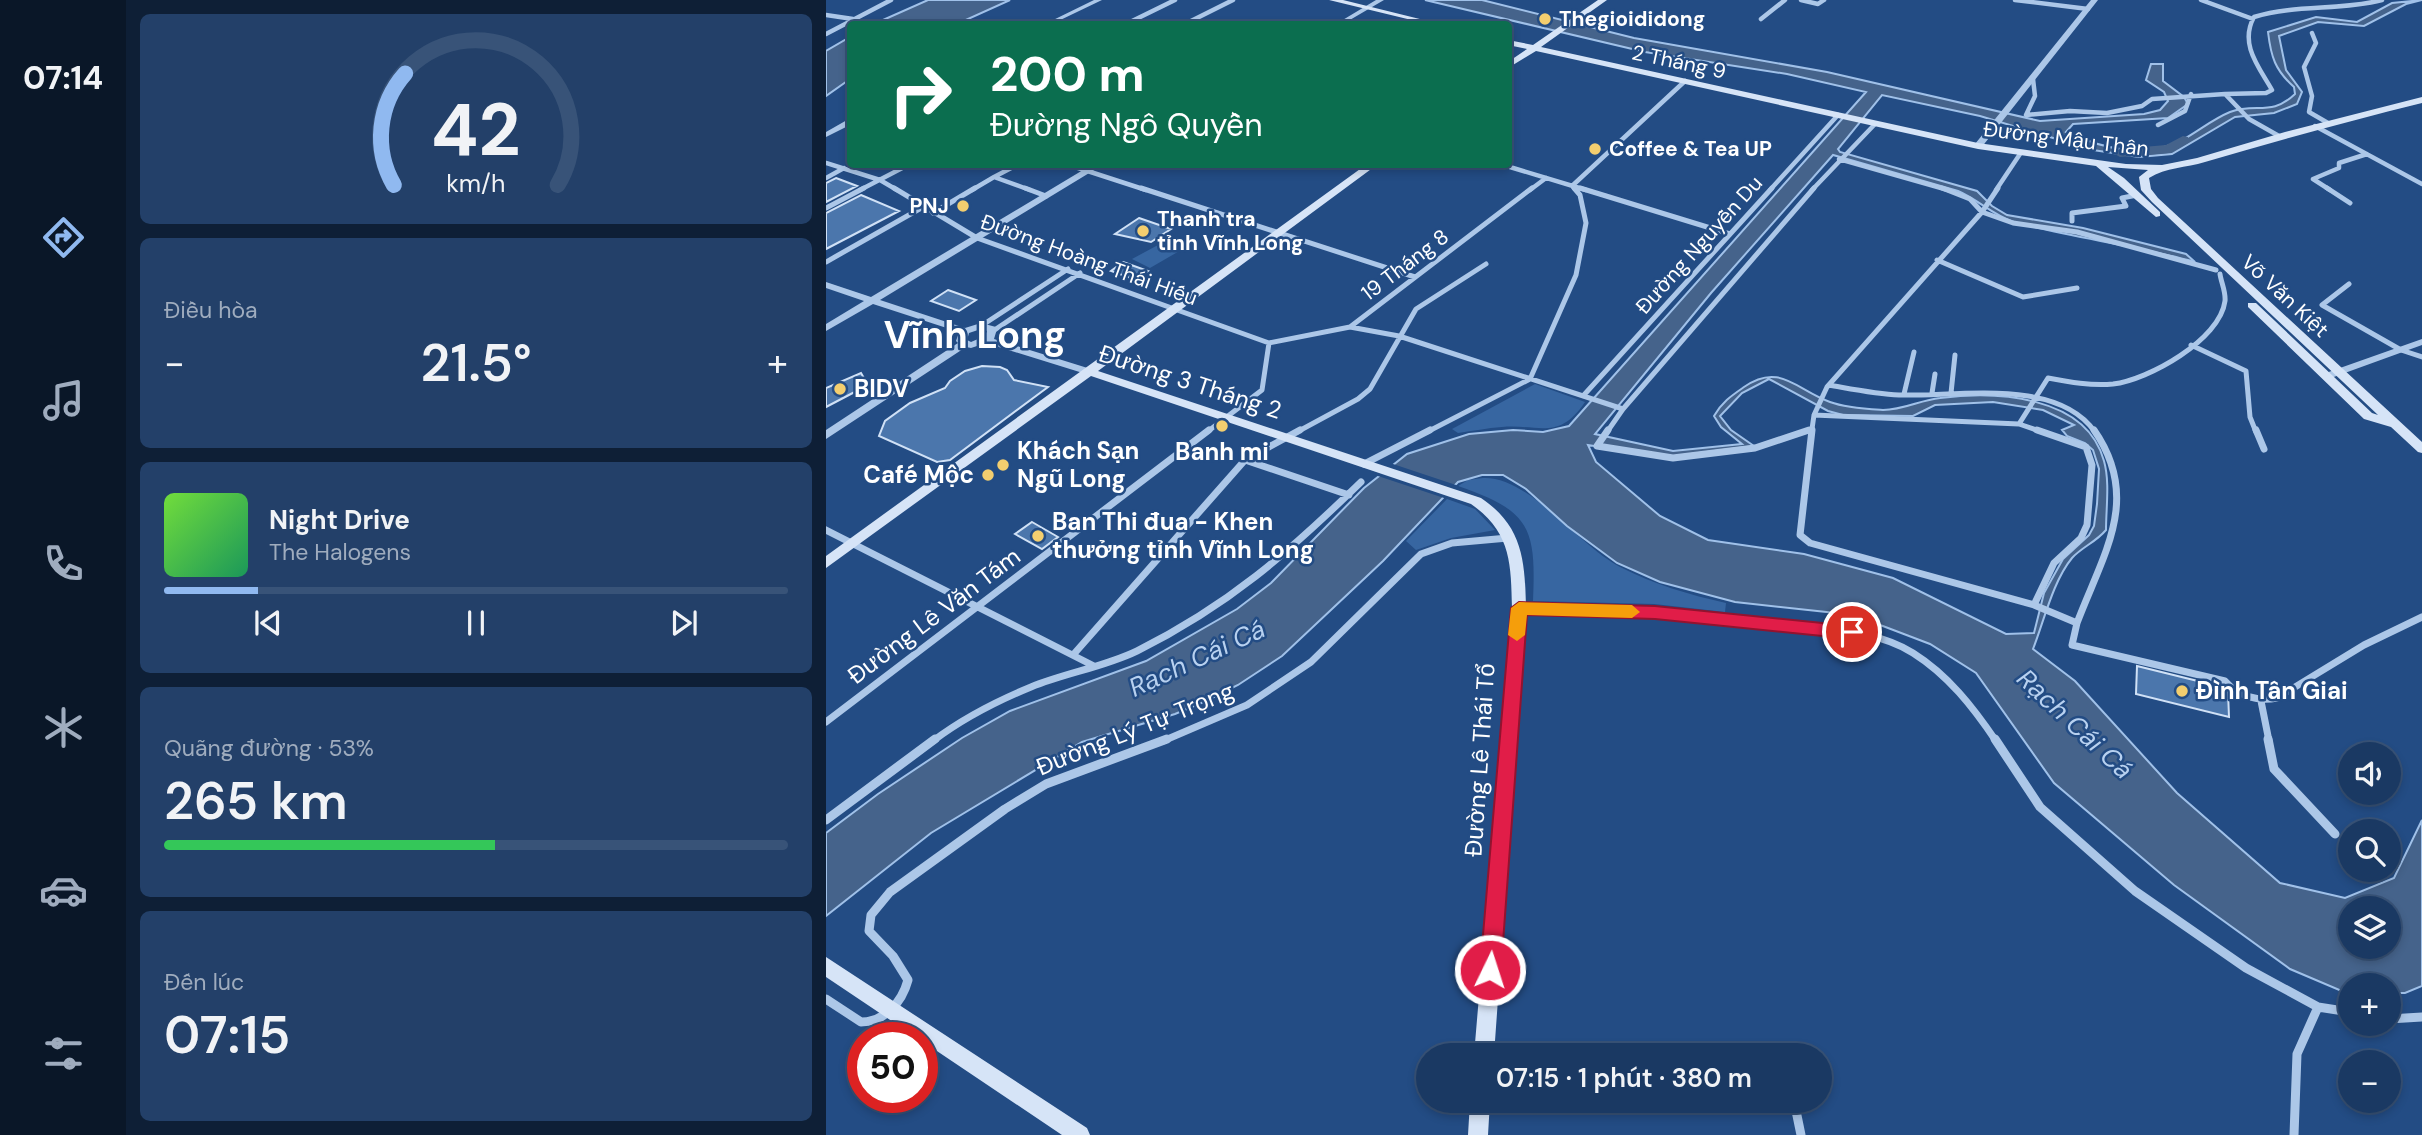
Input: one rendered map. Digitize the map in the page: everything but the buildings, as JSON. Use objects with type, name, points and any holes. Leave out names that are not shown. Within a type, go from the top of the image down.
[{"type":"main road","points":[[1333,0],[1370,6],[1425,21]]},
{"type":"main road","points":[[1512,63],[1600,1]]},
{"type":"main road","name":"2 Tháng 9","points":[[1512,43],[1871,123]]},
{"type":"main road","name":"Đường Mậu Thân","points":[[1871,123],[2020,154],[2126,167],[2159,168],[2199,161],[2315,126],[2422,100]]},
{"type":"main road","name":"Võ Văn Kiệt","points":[[2090,162],[2139,192],[2333,374],[2368,416],[2397,426]]},
{"type":"main road","points":[[2126,167],[2139,192]]},
{"type":"main road","points":[[2119,178],[2126,167]]},
{"type":"main road","points":[[826,563],[1369,168]]},
{"type":"main road","points":[[2139,192],[2144,177],[2159,168]]},
{"type":"main road","name":"Võ Văn Kiệt","points":[[2139,192],[2218,272],[2422,449]]},
{"type":"main road","name":"Đường 3 Tháng 2","points":[[1090,372],[1460,495]]},
{"type":"main road","name":"Đường Lê Thái Tổ","points":[[1460,495],[1488,508],[1512,538],[1517,553],[1519,608],[1485,1043]]},
{"type":"main road","points":[[826,966],[1080,1135]]},
{"type":"main road","points":[[1478,1135],[1479,1113]]},
{"type":"street","points":[[826,15],[854,20],[891,0]]},
{"type":"street","points":[[1054,21],[1099,0]]},
{"type":"street","points":[[1132,21],[1175,0]]},
{"type":"street","points":[[1191,21],[1233,0]]},
{"type":"street","points":[[1344,21],[1381,0]]},
{"type":"street","points":[[1761,19],[1785,0]]},
{"type":"street","points":[[1801,0],[1818,4],[1824,0]]},
{"type":"street","points":[[2015,0],[2088,9]]},
{"type":"street","points":[[1978,146],[2095,0]]},
{"type":"street","points":[[2201,0],[2253,19],[2273,10],[2346,8],[2382,0]]},
{"type":"street","points":[[2033,79],[2035,96],[2026,115],[2070,111],[2107,113],[2142,106],[2152,99],[2191,94],[2256,94],[2272,90],[2249,53],[2253,19]]},
{"type":"street","points":[[826,34],[847,24]]},
{"type":"street","points":[[2312,33],[2316,43],[2304,67],[2312,96],[2309,112],[2329,123]]},
{"type":"street","points":[[1572,186],[1685,81]]},
{"type":"street","points":[[2158,125],[2184,114],[2190,106],[2191,94]]},
{"type":"street","points":[[2225,94],[2249,119],[2279,136]]},
{"type":"street","name":"Đường Nguyễn Du","points":[[1585,397],[1730,234],[1840,116]]},
{"type":"street","points":[[1812,429],[1755,448],[1673,458],[1597,446],[1620,408],[1871,123]]},
{"type":"street","points":[[826,135],[847,124]]},
{"type":"street","points":[[2315,126],[2422,184]]},
{"type":"street","points":[[2020,154],[1983,211],[1937,260],[1829,385],[1822,397],[1812,429],[1801,535],[1810,542],[2037,608],[2077,623]]},
{"type":"street","points":[[2350,203],[2314,179],[2339,167],[2339,163],[2367,154]]},
{"type":"street","points":[[1839,159],[1955,192],[1970,199],[1983,211],[2012,223],[2077,232],[2218,272],[2225,301],[2215,321],[2191,345],[2150,375],[2120,383],[2086,384],[2048,378],[2021,422]]},
{"type":"street","name":"Đường Hoàng Thái Hiếu","points":[[826,163],[880,180],[977,238],[1269,343]]},
{"type":"street","points":[[826,178],[844,168]]},
{"type":"street","points":[[826,208],[902,168]]},
{"type":"street","points":[[933,213],[1011,168]]},
{"type":"street","points":[[1077,168],[1415,277]]},
{"type":"street","points":[[828,326],[1094,168]]},
{"type":"street","points":[[1512,168],[1730,234]]},
{"type":"street","points":[[994,177],[1046,196]]},
{"type":"street","name":"19 Tháng 8","points":[[1269,343],[1350,327],[1546,178]]},
{"type":"street","points":[[1364,464],[1530,379],[1576,275],[1586,223],[1580,195],[1572,186]]},
{"type":"street","points":[[2071,221],[2072,214],[2126,206],[2122,198],[2139,192]]},
{"type":"street","points":[[826,262],[923,207]]},
{"type":"street","points":[[1937,260],[2024,297],[2077,288]]},
{"type":"street","points":[[1073,655],[1245,460],[1358,399],[1370,389],[1398,336],[1416,309],[1486,264]]},
{"type":"street","points":[[826,427],[1068,269]]},
{"type":"street","points":[[826,435],[963,338],[990,335],[1080,273]]},
{"type":"street","points":[[2349,284],[2322,305],[2401,350],[2422,357]]},
{"type":"street","points":[[826,285],[874,300],[963,338]]},
{"type":"street","name":"Đường 3 Tháng 2","points":[[981,326],[990,335],[1090,372]]},
{"type":"street","points":[[1350,327],[1398,336],[1620,408]]},
{"type":"street","points":[[2333,374],[2422,342]]},
{"type":"street","name":"Đường Lê Văn Tám","points":[[826,722],[1262,390],[1269,343]]},
{"type":"street","points":[[2191,345],[2246,371],[2250,417],[2264,449]]},
{"type":"street","points":[[1904,394],[1914,352]]},
{"type":"street","points":[[1951,393],[1955,355]]},
{"type":"street","points":[[1932,393],[1935,374]]},
{"type":"street","points":[[1829,385],[1904,394],[1999,393],[2075,413],[2093,428],[2115,465],[2119,482],[2116,517],[2077,623],[2072,645],[2225,681],[2232,689],[2261,701],[2285,694],[2364,645],[2422,617]]},
{"type":"street","points":[[1815,413],[2021,422]]},
{"type":"street","points":[[2021,422],[2025,429],[2056,434],[2086,447],[2092,465],[2087,525],[2081,538],[2054,563],[2040,587],[2037,608]]},
{"type":"street","points":[[1245,460],[1349,495]]},
{"type":"street","points":[[826,820],[953,726],[1031,687],[1156,642],[1223,603],[1297,545],[1361,482]]},
{"type":"street","points":[[826,530],[1094,666]]},
{"type":"street","name":"Đường Lý Tự Trọng","points":[[891,1008],[907,991],[908,980],[893,956],[869,931],[871,915],[890,892],[948,848],[1046,784],[1163,741],[1247,705],[1311,662],[1420,554],[1452,543],[1512,538]]},
{"type":"street","points":[[1519,608],[1655,612],[1759,621],[1882,638],[1912,652],[1945,677],[1978,714],[2040,807],[2135,891],[2246,968],[2318,1007],[2338,1010]]},
{"type":"street","points":[[2261,701],[2274,769],[2335,834]]},
{"type":"street","points":[[826,999],[861,1022],[879,1020],[891,1008]]},
{"type":"street","points":[[2294,1135],[2297,1054],[2318,1007]]},
{"type":"street","points":[[2401,1018],[2422,1017]]},
{"type":"street","points":[[1796,1113],[1801,1135]]},
{"type":"shaded area","points":[[1171,238],[1188,246],[1150,268],[1132,259]]},
{"type":"shaded area","points":[[1535,384],[1585,402],[1566,422],[1548,428],[1502,427],[1458,433],[1452,429]]},
{"type":"shaded area","points":[[1468,480],[1500,480],[1535,499],[1604,557],[1620,567],[1645,579],[1726,603],[1725,612],[1654,604],[1533,601],[1533,556],[1524,526],[1515,514],[1501,504],[1458,486]]},
{"type":"shaded area","points":[[1447,499],[1475,509],[1495,530],[1451,538],[1416,550],[1406,541]]},
{"type":"water","points":[[928,0],[1010,0],[964,21],[881,21]]},
{"type":"water","name":"Rạch Cái Cá","points":[[1425,0],[1482,0],[1634,38],[1827,72],[2040,121],[2144,114],[2160,110],[2168,101],[2164,92],[2146,80],[2151,64],[2163,64],[2163,81],[2184,97],[2188,104],[2168,118],[2073,124],[2066,132],[2110,147],[2140,150],[2170,145],[2230,112],[2271,107],[2295,94],[2294,87],[2282,75],[2275,62],[2268,32],[2316,17],[2357,22],[2392,3],[2422,0],[2406,4],[2364,26],[2318,22],[2279,36],[2286,70],[2302,92],[2297,104],[2274,113],[2235,117],[2172,154],[2139,157],[2093,150],[1980,116],[1882,95],[1838,149],[1840,152],[1977,191],[1992,206],[2007,215],[2083,228],[2186,254],[2195,262],[2014,222],[1958,191],[1833,155],[1711,293],[1595,434],[1673,451],[1742,444],[1721,427],[1714,416],[1735,393],[1768,377],[1788,381],[1818,397],[1850,407],[1891,410],[1940,398],[2012,397],[2059,410],[2079,422],[2094,439],[2106,469],[2106,530],[2076,554],[2065,567],[2033,649],[2075,681],[2177,793],[2280,883],[2338,896],[2338,959],[2401,959],[2401,896],[2350,896],[2384,882],[2401,882],[2401,864],[2422,820],[2422,986],[2401,993],[2401,973],[2338,973],[2338,989],[2290,969],[2174,885],[2054,783],[1976,673],[1930,644],[1854,615],[1735,602],[1660,582],[1617,563],[1567,526],[1526,489],[1503,475],[1482,475],[1458,482],[1383,561],[1282,656],[1238,685],[1175,714],[1082,742],[931,833],[826,916],[826,833],[878,794],[962,738],[1010,711],[1146,661],[1237,609],[1271,583],[1364,488],[1407,454],[1469,434],[1513,430],[1543,432],[1569,426],[1866,92],[1787,74],[1645,52]],"holes":[[[1769,379],[1828,411],[1843,415],[1913,416],[1935,405],[1993,402],[2043,410],[2074,425],[2062,430],[2067,436],[2085,443],[2093,450],[2099,469],[2094,526],[2089,535],[2063,559],[2044,593],[2034,633],[2006,634],[1893,578],[1804,554],[1708,540],[1660,516],[1596,462],[1588,445],[1667,457],[1754,446],[1731,430],[1720,416],[1742,393]]]},
{"type":"water","points":[[847,39],[847,81],[826,96],[826,51]]},
{"type":"pier","points":[[1390,463],[1459,486],[1447,499],[1375,475]]},
{"type":"waterway","points":[[2120,153],[2169,149],[2183,140]]},
{"type":"slow traffic","points":[[1517,635],[1519,608],[1632,612]]},
{"type":"place","name":"Thegioididong","points":[[1545,19]]},
{"type":"place","name":"Coffee & Tea UP","points":[[1595,149]]},
{"type":"place","name":"PNJ","points":[[963,206]]},
{"type":"place","name":"Thanh tra tỉnh Vĩnh Long","points":[[1143,231]]},
{"type":"place","name":"BIDV","points":[[840,389]]},
{"type":"place","name":"Banh mi","points":[[1222,426]]},
{"type":"place","name":"Khách Sạn Ngũ Long","points":[[1003,465]]},
{"type":"place","name":"Café Mộc","points":[[988,475]]},
{"type":"place","name":"Ban Thi đua - Khen thưởng tỉnh Vĩnh Long","points":[[1038,536]]},
{"type":"place","name":"Đình Tân Giai","points":[[2182,691]]},
{"type":"district","name":"Vĩnh Long","points":[[975,335]]},
{"type":"route","points":[[1490,970],[1519,608],[1655,612],[1852,632]]}]
